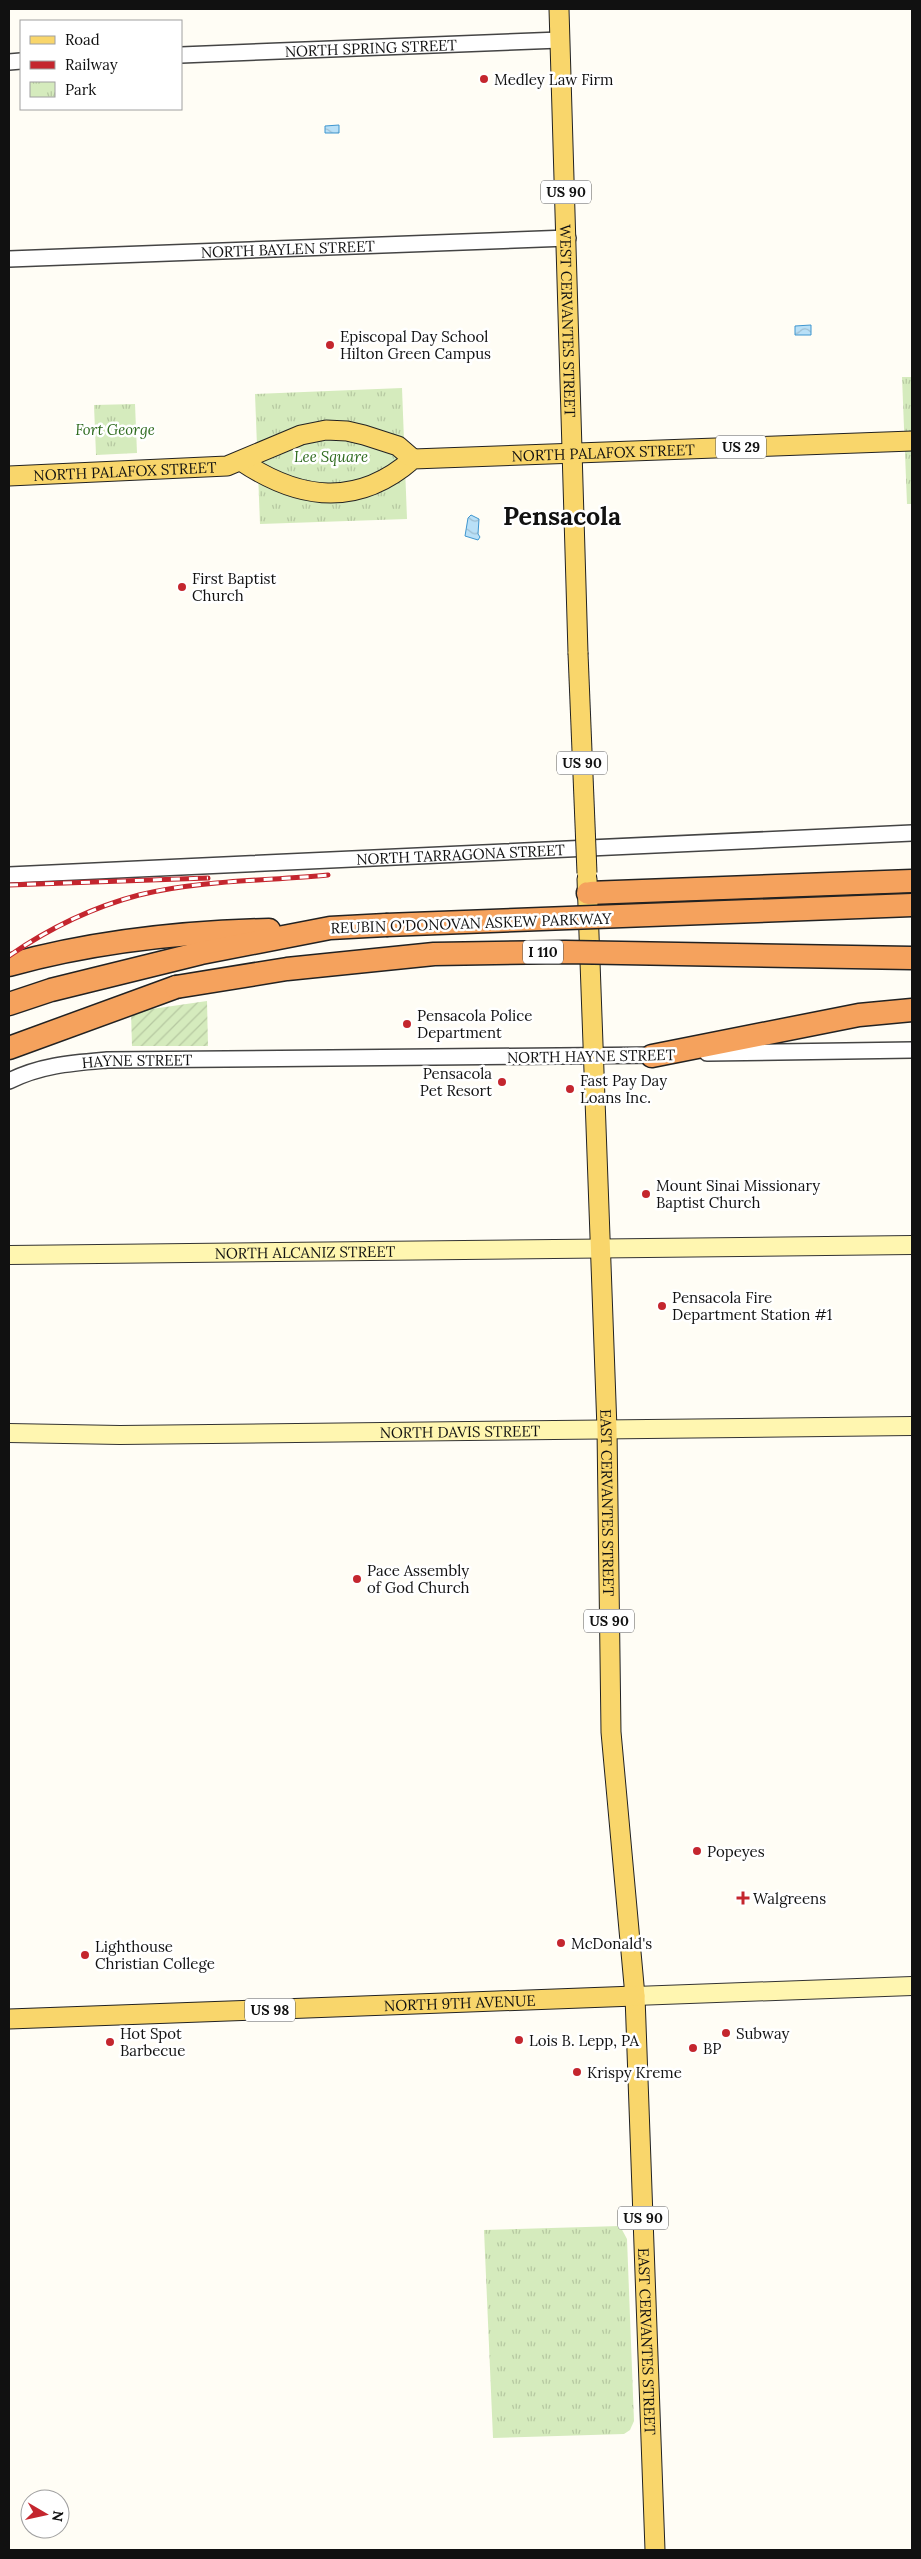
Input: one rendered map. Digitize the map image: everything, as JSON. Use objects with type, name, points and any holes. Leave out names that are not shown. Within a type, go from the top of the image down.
[{"type":"highway","points":[[587,883],[912,881]]},
{"type":"highway","name":"REUBIN O'DONOVAN ASKEW PARKWAY","points":[[9,1004],[51,990],[201,953],[330,928],[912,905]]},
{"type":"highway","points":[[9,965],[91,948],[191,933],[330,928]]},
{"type":"highway","name":"REUBIN O'DONOVAN ASKEW PARKWAY","points":[[176,988],[305,966],[443,954],[565,952],[912,958]]},
{"type":"highway","points":[[9,1034],[64,1015],[176,988]]},
{"type":"highway","points":[[9,1048],[176,988]]},
{"type":"highway","points":[[652,1056],[860,1015],[912,1010]]},
{"type":"main road","name":"WEST CERVANTES STREET","points":[[559,9],[568,238],[570,454]]},
{"type":"main road","name":"NORTH PALAFOX STREET","points":[[9,476],[227,466],[301,435],[338,430],[364,435],[398,446],[413,459],[912,441]]},
{"type":"main road","name":"EAST CERVANTES STREET","points":[[570,454],[607,1429],[611,1732],[635,1996],[655,2550]]},
{"type":"main road","points":[[241,461],[266,478],[312,492],[334,494],[356,490],[396,474],[413,459]]},
{"type":"main road","name":"NORTH ALCANIZ STREET","points":[[9,1254],[912,1245]]},
{"type":"main road","name":"NORTH DAVIS STREET","points":[[9,1433],[120,1435],[912,1426]]},
{"type":"main road","name":"NORTH 9TH AVENUE","points":[[9,2019],[912,1986]]},
{"type":"street","name":"NORTH SPRING STREET","points":[[182,55],[560,40]]},
{"type":"street","name":"NORTH BAYLEN STREET","points":[[9,259],[568,238]]},
{"type":"street","name":"NORTH TARRAGONA STREET","points":[[9,875],[912,833]]},
{"type":"street","name":"NORTH HAYNE STREET","points":[[270,1060],[594,1057],[756,1051],[912,1050]]},
{"type":"street","name":"HAYNE STREET","points":[[9,1081],[38,1068],[64,1063],[107,1060],[270,1060]]},
{"type":"green space","points":[[902,377],[912,377],[912,504],[907,504]]},
{"type":"green space","name":"Lee Square","points":[[402,388],[407,519],[260,524],[255,394]]},
{"type":"green space","name":"Fort George","points":[[135,404],[137,453],[96,455],[94,405]]},
{"type":"green space","points":[[207,1001],[208,1046],[132,1046],[131,1012]]},
{"type":"green space","points":[[620,2226],[627,2239],[634,2421],[630,2430],[624,2434],[493,2438],[484,2230]]},
{"type":"water","points":[[339,125],[339,133],[325,133],[325,126]]},
{"type":"water","points":[[811,325],[811,335],[795,335],[795,326]]},
{"type":"water","points":[[471,515],[479,519],[478,534],[480,537],[478,540],[465,536],[468,518]]},
{"type":"railway","points":[[9,956],[55,928],[88,912],[139,895],[186,886],[328,875]]},
{"type":"railway","points":[[9,885],[208,878]]},
{"type":"place","name":"Medley Law Firm","points":[[484,79]]},
{"type":"place","name":"Episcopal Day School Hilton Green Campus","points":[[330,345]]},
{"type":"place","name":"First Baptist Church","points":[[182,587]]},
{"type":"place","name":"Pensacola Police Department","points":[[407,1024]]},
{"type":"place","name":"Pensacola Pet Resort","points":[[502,1082]]},
{"type":"place","name":"Fast Pay Day Loans Inc.","points":[[570,1089]]},
{"type":"place","name":"Mount Sinai Missionary Baptist Church","points":[[646,1194]]},
{"type":"place","name":"Pensacola Fire Department Station #1","points":[[662,1306]]},
{"type":"place","name":"Pace Assembly of God Church","points":[[357,1579]]},
{"type":"place","name":"Popeyes","points":[[697,1851]]},
{"type":"place","name":"Walgreens","points":[[743,1898]]},
{"type":"place","name":"McDonald's","points":[[561,1943]]},
{"type":"place","name":"Lighthouse Christian College","points":[[85,1955]]},
{"type":"place","name":"Subway","points":[[726,2033]]},
{"type":"place","name":"Lois B. Lepp, PA","points":[[519,2040]]},
{"type":"place","name":"Hot Spot Barbecue","points":[[110,2042]]},
{"type":"place","name":"BP","points":[[693,2048]]},
{"type":"place","name":"Krispy Kreme","points":[[577,2072]]},
{"type":"district","name":"Pensacola","points":[[562,516]]}]
